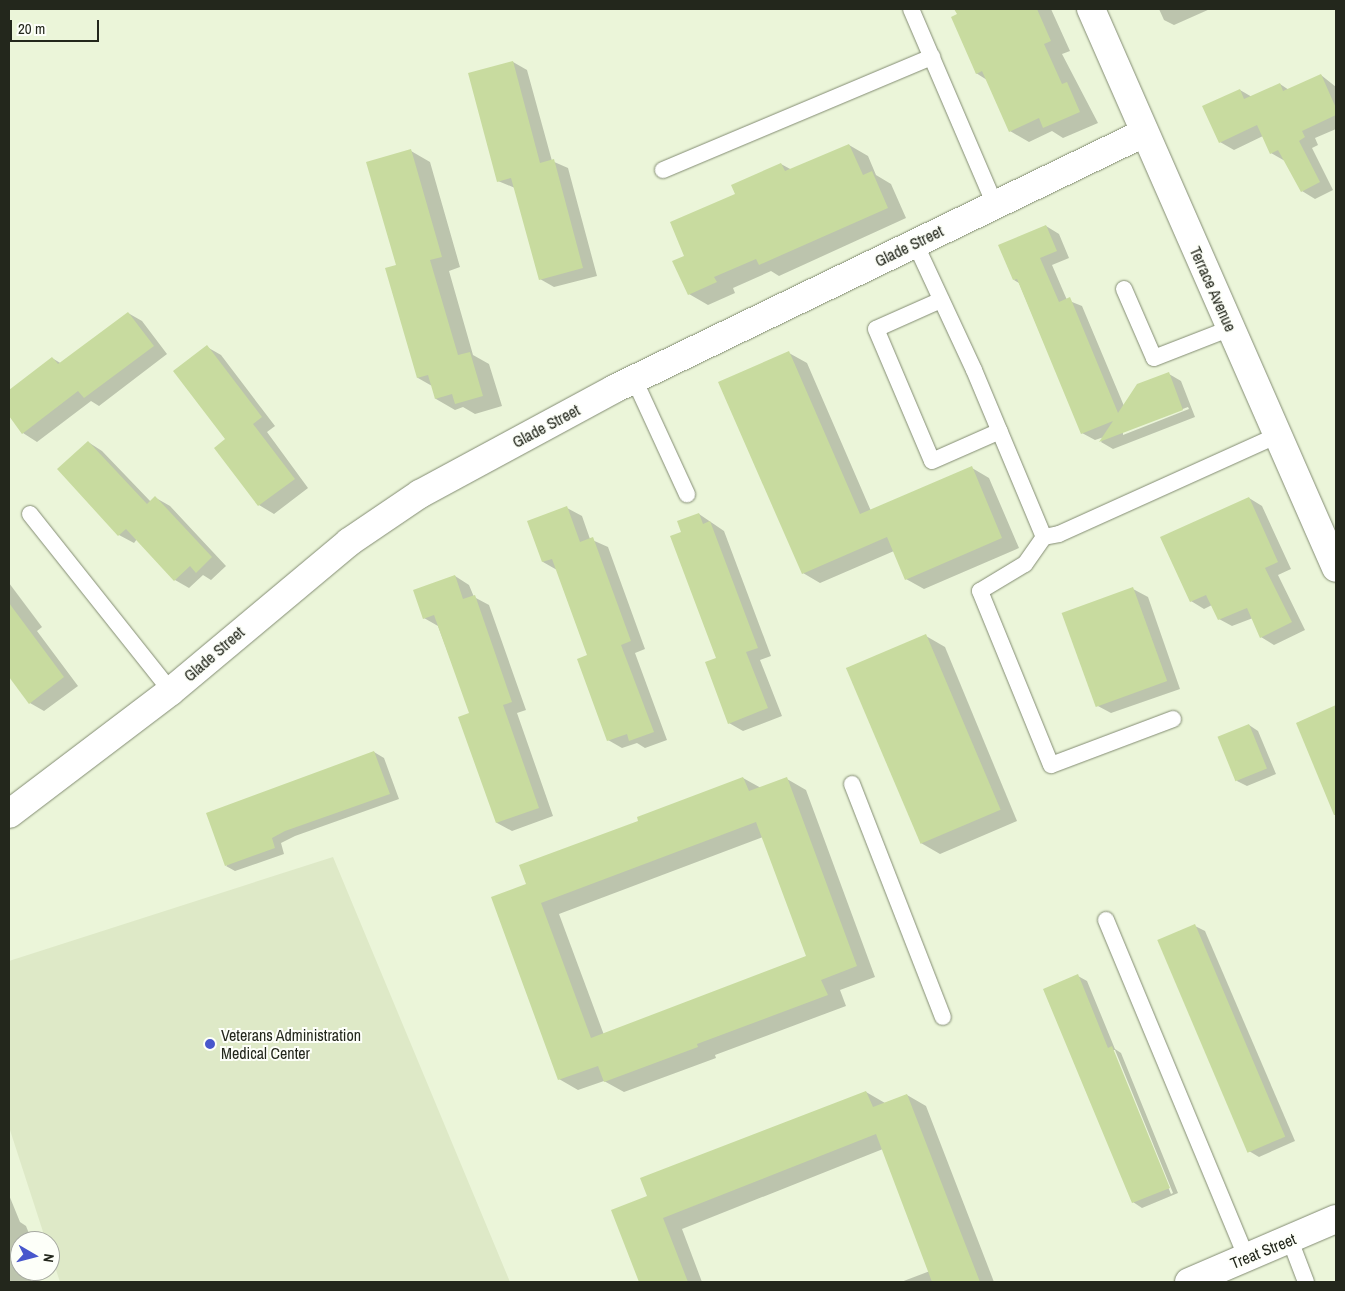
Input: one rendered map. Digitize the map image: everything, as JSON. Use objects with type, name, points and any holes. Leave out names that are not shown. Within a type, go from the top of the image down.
[{"type":"street","name":"Terrace Avenue","points":[[1091,9],[1231,328],[1276,436],[1336,568]]},
{"type":"street","name":"Glade Street","points":[[9,814],[171,691],[301,580],[404,505],[634,379],[1144,133]]},
{"type":"street","name":"Treat Street","points":[[1189,1282],[1336,1219]]},
{"type":"lane","points":[[911,9],[995,205]]},
{"type":"lane","points":[[663,170],[932,57]]},
{"type":"lane","points":[[915,243],[1000,431],[1044,537]]},
{"type":"lane","points":[[1124,288],[1154,358],[1231,328]]},
{"type":"lane","points":[[941,300],[876,329],[932,461],[1000,431]]},
{"type":"lane","points":[[634,379],[686,494]]},
{"type":"lane","points":[[1173,719],[1051,765],[980,591],[1025,564],[1044,537],[1059,534],[1276,436]]},
{"type":"lane","points":[[30,514],[171,691]]},
{"type":"lane","points":[[852,784],[943,1017]]},
{"type":"lane","points":[[1106,920],[1246,1257]]},
{"type":"lane","points":[[1290,1240],[1306,1282]]},
{"type":"shaded area","name":"Veterans Administration Medical Center","points":[[333,857],[510,1282],[60,1282],[60,1231],[43,1231],[9,1127],[9,961]]},
{"type":"building","points":[[954,9],[1037,9],[1051,41],[1044,44],[1062,84],[1067,82],[1080,112],[1043,128],[1039,118],[1009,132],[982,71],[976,74],[951,17],[957,14]]},
{"type":"building","points":[[513,61],[540,163],[554,159],[583,268],[539,280],[511,178],[497,182],[468,73]]},
{"type":"building","points":[[1321,74],[1336,108],[1336,115],[1302,131],[1305,137],[1299,141],[1320,182],[1301,192],[1278,150],[1270,154],[1257,125],[1219,143],[1202,106],[1240,89],[1244,99],[1280,83],[1283,91]]},
{"type":"building","points":[[849,144],[863,175],[872,171],[888,208],[759,265],[756,259],[714,277],[717,282],[688,295],[672,261],[684,256],[670,222],[735,194],[731,185],[781,163],[785,171]]},
{"type":"building","points":[[411,149],[442,257],[430,260],[458,355],[470,352],[483,396],[455,404],[452,394],[435,399],[428,375],[417,378],[385,268],[396,265],[366,162]]},
{"type":"building","points":[[1046,225],[1057,251],[1040,258],[1059,302],[1070,297],[1118,413],[1137,384],[1169,372],[1183,410],[1099,442],[1113,421],[1081,434],[1017,279],[1013,280],[998,245]]},
{"type":"building","points":[[128,312],[154,346],[84,398],[78,391],[22,434],[9,416],[9,390],[52,357],[58,364]]},
{"type":"building","points":[[207,345],[262,417],[253,424],[295,479],[258,506],[214,448],[225,439],[173,371]]},
{"type":"building","points":[[789,351],[860,514],[972,466],[1002,538],[905,580],[887,537],[802,574],[718,382]]},
{"type":"building","points":[[88,441],[147,504],[155,496],[212,557],[196,573],[190,566],[174,581],[126,529],[118,536],[57,469]]},
{"type":"building","points":[[1249,497],[1278,562],[1265,568],[1292,622],[1260,638],[1247,608],[1218,620],[1206,595],[1190,602],[1160,537]]},
{"type":"building","points":[[567,506],[580,542],[593,537],[631,641],[621,645],[654,732],[629,741],[627,734],[607,741],[577,659],[587,655],[552,559],[542,562],[527,521]]},
{"type":"building","points":[[699,513],[703,524],[710,521],[758,648],[746,652],[768,708],[728,724],[705,662],[716,658],[670,536],[681,532],[677,521]]},
{"type":"building","points":[[455,575],[463,599],[475,595],[512,702],[503,705],[539,808],[496,823],[458,717],[469,713],[434,615],[423,619],[413,590]]},
{"type":"building","points":[[1133,587],[1167,681],[1096,707],[1062,613]]},
{"type":"building","points":[[9,603],[64,677],[29,704],[9,677]]},
{"type":"building","points":[[926,634],[1001,810],[921,844],[846,668]]},
{"type":"building","points":[[1336,705],[1336,815],[1334,815],[1296,723]]},
{"type":"building","points":[[1249,724],[1267,769],[1235,781],[1217,737]]},
{"type":"building","points":[[374,751],[390,794],[285,831],[272,838],[275,848],[225,866],[206,813]]},
{"type":"building","points":[[743,777],[749,791],[787,777],[857,966],[821,980],[828,995],[697,1044],[698,1047],[604,1082],[598,1066],[558,1080],[491,897],[526,884],[519,865],[638,821],[637,817]],"holes":[[[756,822],[806,956],[591,1038],[541,903]]]},
{"type":"building","points":[[1195,924],[1285,1137],[1248,1153],[1157,940]]},
{"type":"building","points":[[1078,974],[1108,1048],[1112,1046],[1170,1188],[1132,1203],[1043,989]]},
{"type":"building","points":[[866,1091],[873,1107],[907,1094],[980,1282],[932,1282],[876,1134],[663,1218],[688,1282],[639,1282],[611,1210],[647,1196],[640,1178]]},
{"type":"place","name":"Veterans Administration Medical Center","points":[[210,1044]]}]
